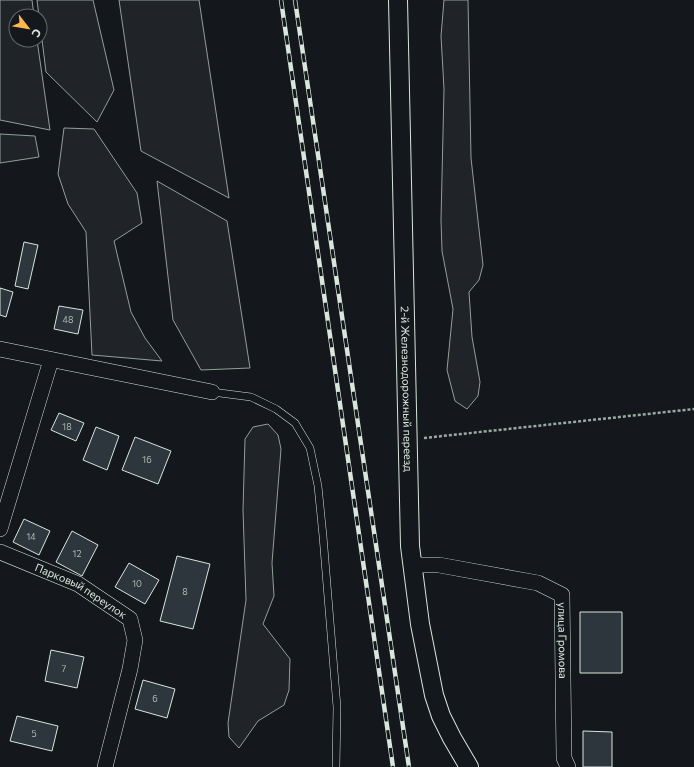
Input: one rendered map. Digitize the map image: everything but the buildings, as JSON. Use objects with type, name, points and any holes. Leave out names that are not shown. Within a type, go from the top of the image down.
[{"type":"street","name":"2-й Железнодорожный переезд","points":[[398,0],[410,546],[420,624],[434,695],[441,716],[469,767]]},
{"type":"street","points":[[0,349],[212,392]]},
{"type":"street","points":[[0,529],[51,360]]},
{"type":"street","name":"Парковый переулок","points":[[0,552],[78,584],[130,619],[136,640],[130,670],[105,767]]},
{"type":"street","name":"улица Громова","points":[[412,565],[439,564],[538,583],[562,595],[564,758],[568,767]]},
{"type":"lane","points":[[212,392],[251,397],[276,409],[295,423],[310,448],[318,486],[337,707],[336,767]]},
{"type":"path","points":[[408,440],[694,409]]},
{"type":"shaded area","points":[[0,0],[32,0],[33,8],[8,8],[8,48],[38,48],[50,130],[0,120]]},
{"type":"shaded area","points":[[37,0],[93,0],[114,90],[97,122],[46,72],[43,48],[48,48],[48,8],[38,8]]},
{"type":"shaded area","points":[[119,0],[199,0],[229,198],[141,151]]},
{"type":"shaded area","points":[[444,0],[468,0],[471,158],[483,265],[479,280],[469,292],[472,337],[480,382],[478,396],[467,409],[455,401],[447,370],[453,309],[442,251],[441,220],[444,89],[441,36]]},
{"type":"shaded area","points":[[64,128],[94,129],[137,193],[142,223],[114,241],[131,312],[145,338],[162,361],[92,355],[86,232],[68,204],[58,174]]},
{"type":"shaded area","points":[[0,134],[35,136],[39,157],[0,163]]},
{"type":"shaded area","points":[[157,181],[227,221],[250,368],[201,370],[173,320]]},
{"type":"shaded area","points":[[268,424],[278,435],[281,449],[272,563],[274,596],[263,624],[290,659],[289,690],[284,705],[258,721],[239,748],[229,737],[228,723],[246,600],[243,510],[245,439],[253,427]]},
{"type":"railway","points":[[281,0],[393,767]]},
{"type":"railway","points":[[295,0],[409,767]]}]
